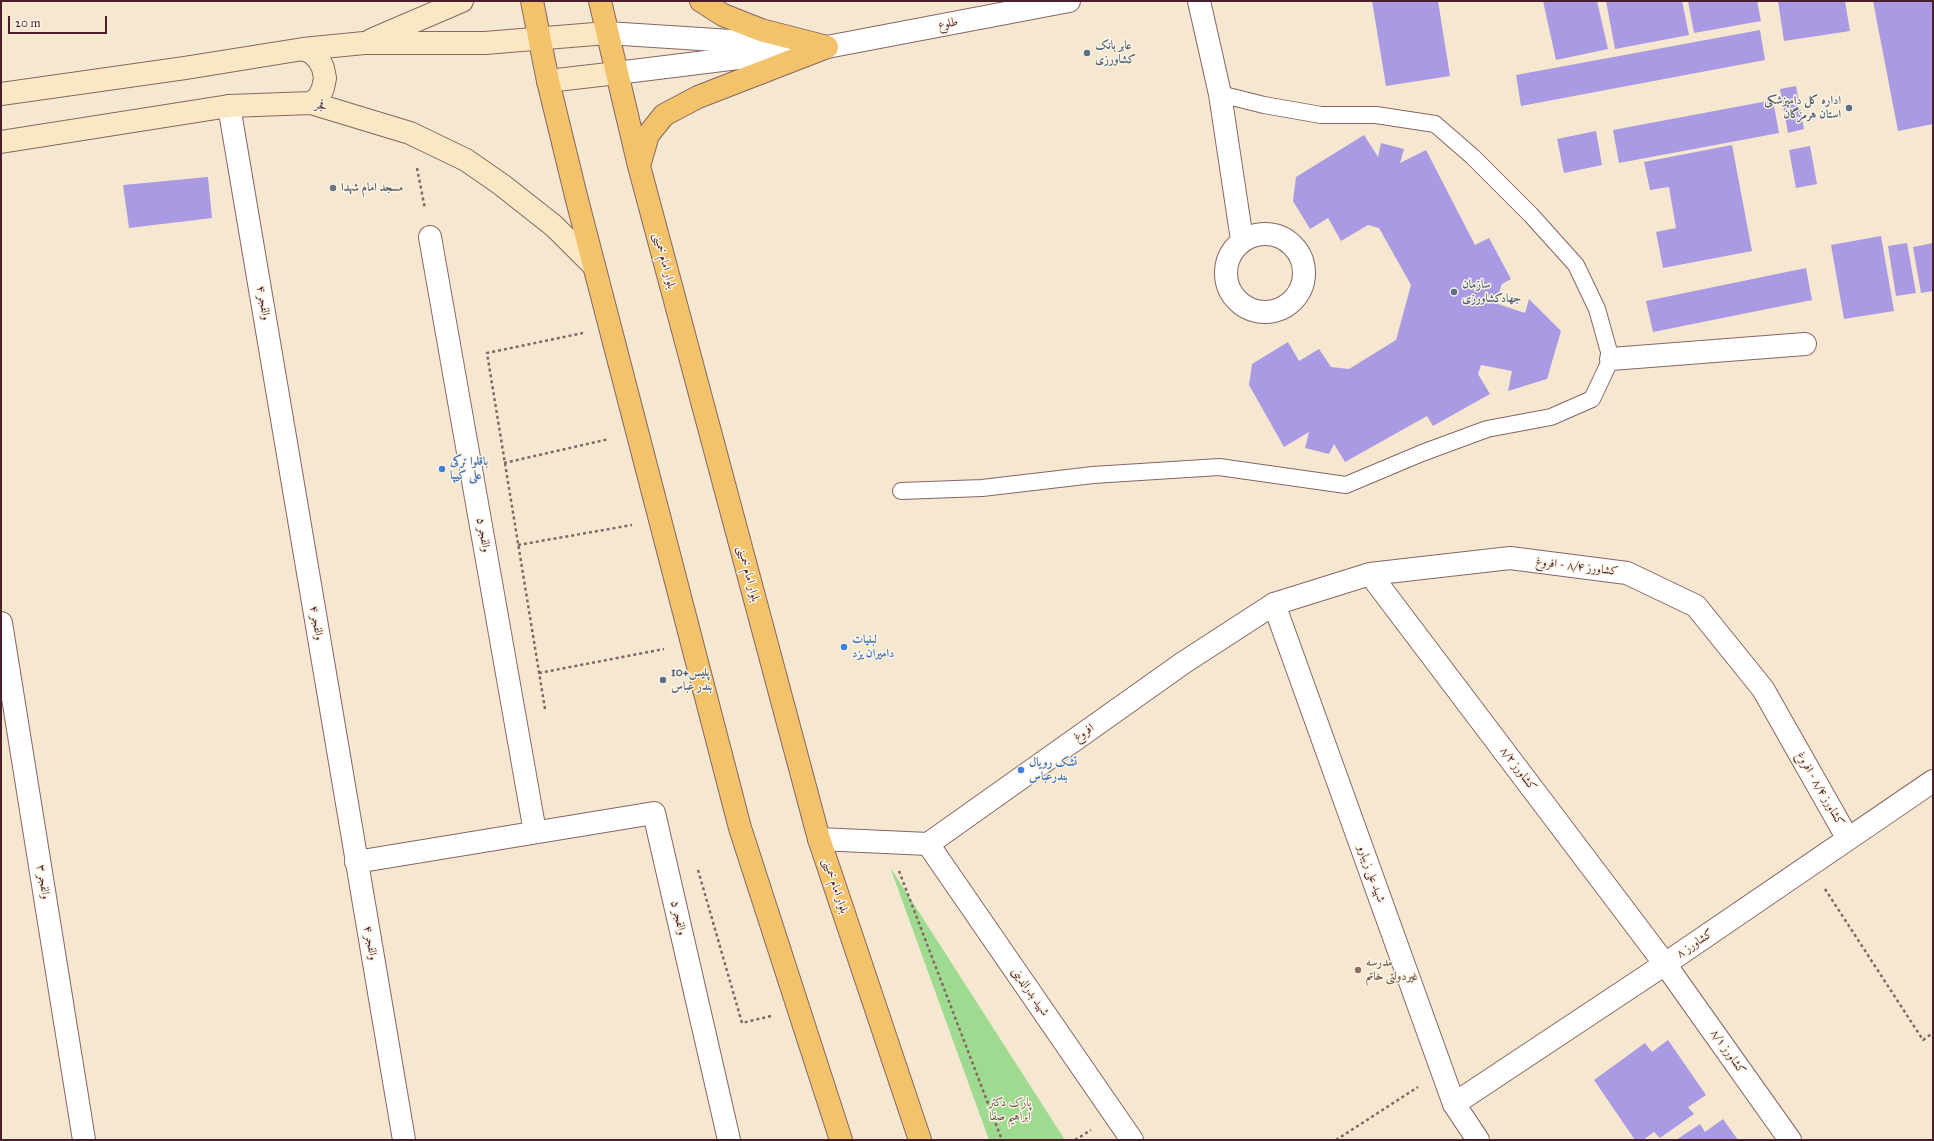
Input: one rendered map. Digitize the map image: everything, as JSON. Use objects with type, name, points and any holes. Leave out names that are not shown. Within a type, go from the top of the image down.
[{"type":"main road","points":[[364,43],[462,1]]},
{"type":"main road","points":[[532,1],[548,81],[594,266],[740,828],[841,1140]]},
{"type":"main road","name":"بلوار امام خمینی","points":[[600,1],[639,166],[819,839],[920,1140]]},
{"type":"main road","points":[[701,1],[723,15],[761,30],[827,47]]},
{"type":"main road","points":[[1,94],[185,68],[302,49],[364,43],[485,43],[607,33]]},
{"type":"main road","points":[[639,166],[648,135],[664,115],[698,97],[827,47]]},
{"type":"main road","points":[[302,49],[312,53],[319,60],[323,68],[325,78],[324,88],[319,97],[311,103]]},
{"type":"main road","points":[[548,81],[616,73]]},
{"type":"main road","name":"فجر","points":[[1,142],[229,106],[311,103],[410,133],[466,160],[502,185],[554,226],[594,266]]},
{"type":"street","name":"طلوع","points":[[616,73],[827,47],[1069,1]]},
{"type":"street","points":[[1199,1],[1220,94],[1242,240]]},
{"type":"street","name":"طلوع","points":[[607,33],[827,47]]},
{"type":"street","name":"والفجر ۴","points":[[229,106],[404,1140]]},
{"type":"street","name":"والفجر ۵","points":[[430,237],[535,832]]},
{"type":"street","points":[[1611,359],[1805,344]]},
{"type":"street","name":"کشاورز ۸/۴ - افروغ","points":[[1274,604],[1370,574],[1510,558],[1627,573],[1696,606],[1763,689],[1848,839]]},
{"type":"street","name":"کشاورز ۸/۲","points":[[1370,574],[1665,964]]},
{"type":"street","name":"افروغ","points":[[928,844],[1183,663],[1274,604]]},
{"type":"street","name":"شهید علی زیبارو","points":[[1274,604],[1454,1104],[1478,1140]]},
{"type":"street","name":"والفجر ۳","points":[[1,623],[84,1140]]},
{"type":"street","name":"کشاورز ۸","points":[[1454,1104],[1665,964],[1933,781]]},
{"type":"street","name":"والفجر ۵","points":[[356,862],[654,813],[729,1140]]},
{"type":"street","points":[[819,839],[928,844]]},
{"type":"street","name":"شهید بدرالدینی","points":[[928,844],[1132,1140]]},
{"type":"street","name":"کشاورز ۸/۱","points":[[1665,964],[1790,1140]]},
{"type":"lane","points":[[901,491],[982,488],[1100,474],[1218,467],[1346,485],[1422,453],[1487,429],[1551,417],[1592,399],[1611,359],[1597,310],[1576,265],[1531,215],[1473,157],[1435,124],[1376,115],[1321,115],[1264,105],[1220,94]]},
{"type":"path","points":[[410,133],[430,237]]},
{"type":"path","points":[[545,710],[486,353],[610,327]]},
{"type":"path","points":[[504,462],[638,432]]},
{"type":"path","points":[[518,545],[660,520]]},
{"type":"path","points":[[539,673],[692,644]]},
{"type":"path","points":[[888,842],[1002,1140]]},
{"type":"path","points":[[697,865],[742,1023],[799,1009]]},
{"type":"path","points":[[1809,865],[1923,1040],[1933,1032]]},
{"type":"path","points":[[1336,1140],[1442,1071]]},
{"type":"green space","name":"پارک دکتر ابراهیم صفا","points":[[890,867],[1065,1140],[989,1140]]},
{"type":"building","points":[[1372,1],[1438,1],[1450,76],[1386,86]]},
{"type":"building","points":[[1543,1],[1597,1],[1608,49],[1556,60]]},
{"type":"building","points":[[1606,1],[1682,1],[1689,35],[1615,49]]},
{"type":"building","points":[[1688,1],[1757,1],[1761,21],[1694,33]]},
{"type":"building","points":[[1778,1],[1845,1],[1850,31],[1784,41]]},
{"type":"building","points":[[1873,1],[1933,1],[1933,124],[1898,131]]},
{"type":"building","points":[[1760,30],[1765,60],[1521,106],[1516,75]]},
{"type":"building","points":[[1796,86],[1804,129],[1788,133],[1780,89]]},
{"type":"building","points":[[1773,100],[1779,133],[1619,163],[1613,130]]},
{"type":"building","points":[[1596,131],[1602,165],[1564,173],[1557,139]]},
{"type":"building","name":"سازمان جهادکشاورزی","points":[[1364,135],[1378,157],[1381,143],[1404,149],[1400,163],[1426,150],[1475,245],[1489,238],[1511,279],[1502,284],[1495,303],[1525,313],[1529,299],[1561,331],[1547,379],[1508,391],[1512,371],[1481,365],[1478,374],[1490,394],[1433,426],[1427,416],[1345,462],[1334,444],[1329,454],[1305,448],[1309,432],[1284,447],[1249,385],[1252,364],[1288,342],[1299,361],[1319,349],[1331,367],[1349,369],[1396,340],[1411,285],[1379,228],[1368,225],[1341,241],[1328,218],[1310,229],[1293,201],[1296,177]]},
{"type":"building","points":[[1732,145],[1752,251],[1663,268],[1656,232],[1676,228],[1669,187],[1650,190],[1644,162]]},
{"type":"building","points":[[1810,146],[1817,184],[1796,188],[1789,150]]},
{"type":"building","points":[[208,177],[212,218],[129,228],[123,185]]},
{"type":"building","points":[[1881,236],[1894,311],[1844,319],[1831,245]]},
{"type":"building","points":[[1907,243],[1916,293],[1896,296],[1888,246]]},
{"type":"building","points":[[1933,243],[1933,291],[1921,293],[1913,247]]},
{"type":"building","points":[[1806,268],[1812,300],[1653,332],[1646,301]]},
{"type":"building","points":[[1668,1040],[1706,1095],[1688,1107],[1694,1114],[1660,1138],[1654,1132],[1643,1140],[1635,1140],[1594,1080],[1645,1043],[1652,1052]]},
{"type":"building","points":[[1723,1119],[1738,1140],[1676,1140],[1700,1124],[1705,1132]]},
{"type":"place","name":"عابر بانک کشاورزی","points":[[1087,53]]},
{"type":"place","name":"اداره کل دامپزشکی استان هرمزگان","points":[[1849,108]]},
{"type":"place","name":"مسجد امام شهدا","points":[[333,188]]},
{"type":"place","name":"سازمان جهادکشاورزی","points":[[1454,292]]},
{"type":"place","name":"باقلوا ترکی علی کیپا","points":[[442,469]]},
{"type":"place","name":"لبنیات دامیران یزد","points":[[844,647]]},
{"type":"place","name":"پليس+10 بندر عباس","points":[[663,680]]},
{"type":"place","name":"تشک رویال بندرعباس","points":[[1021,770]]},
{"type":"place","name":"مدرسه غیردولتی خاتم","points":[[1358,970]]}]
